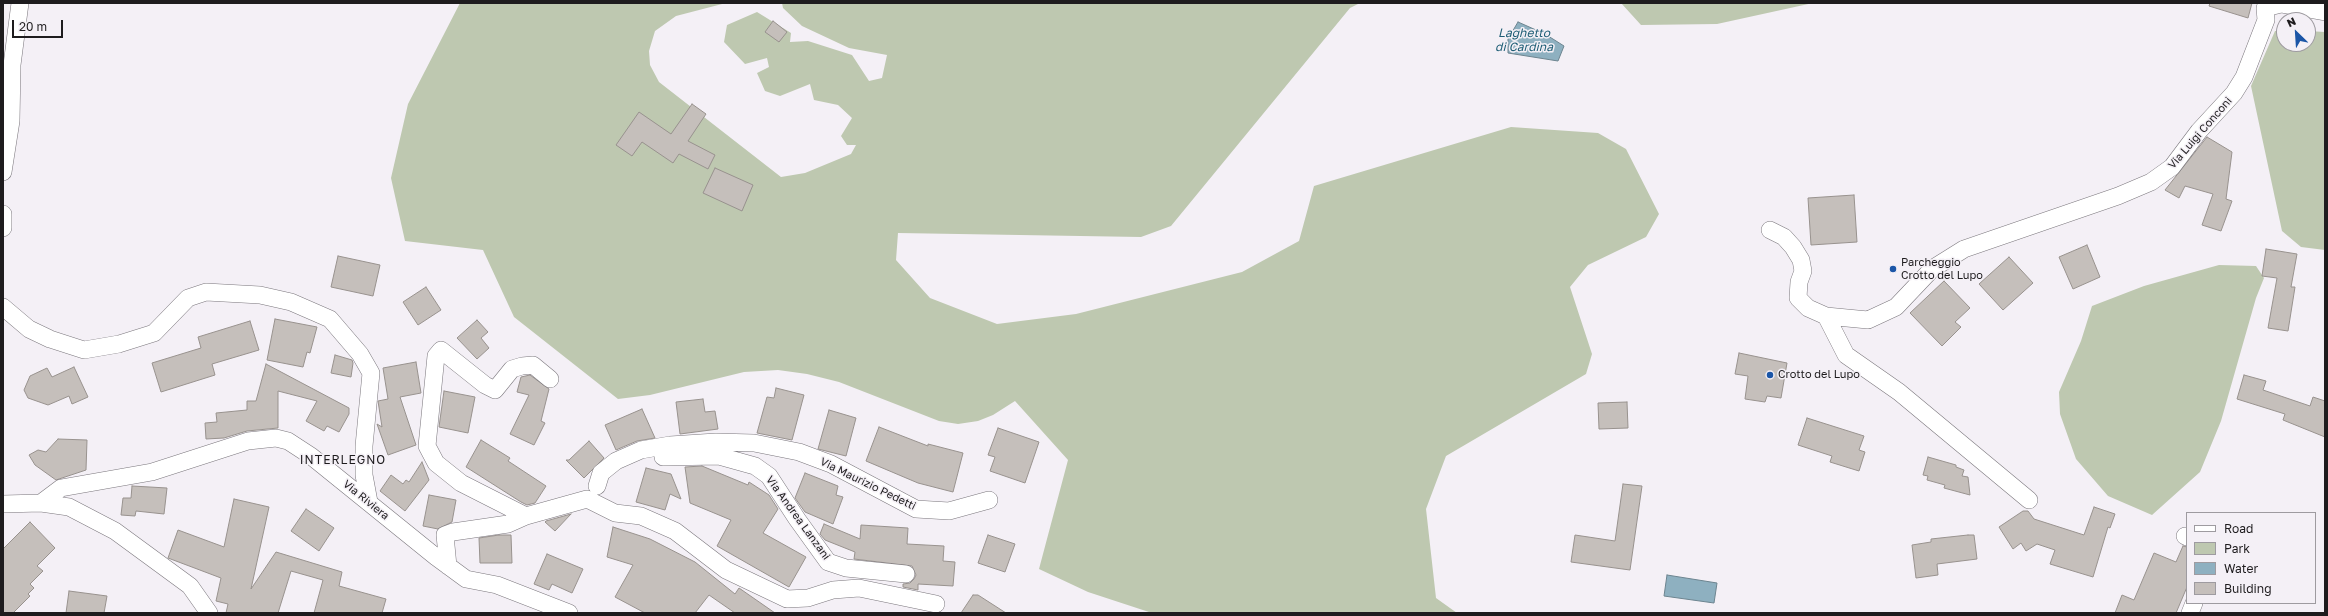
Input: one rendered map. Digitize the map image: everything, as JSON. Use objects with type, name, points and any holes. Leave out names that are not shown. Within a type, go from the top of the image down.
[{"type":"street","points":[[3,172],[11,120],[12,65],[20,3]]},
{"type":"street","name":"Via Luigi Conconi","points":[[1770,230],[1784,237],[1794,247],[1801,260],[1803,271],[1799,282],[1798,298],[1808,308],[1826,316],[1868,320],[1896,308],[1940,262],[1964,249],[2118,196],[2151,182],[2172,167],[2199,130],[2234,93],[2244,77],[2266,20],[2265,6],[2281,4],[2325,12]]},
{"type":"street","points":[[3,214],[3,228]]},
{"type":"street","points":[[3,307],[29,329],[50,339],[84,350],[119,344],[154,333],[188,298],[206,292],[260,295],[291,302],[330,319],[360,354],[371,373],[364,454],[364,475],[369,502]]},
{"type":"street","points":[[1826,316],[1846,355],[1899,392],[2029,500]]},
{"type":"street","points":[[526,516],[462,484],[436,463],[427,446],[436,356],[441,350],[484,385],[494,390],[512,369],[522,366],[533,365],[550,379]]},
{"type":"street","name":"Via Riviera","points":[[41,502],[61,488],[152,472],[248,441],[276,438],[288,441],[311,456],[466,579],[496,586],[569,613]]},
{"type":"street","name":"Via Maurizio Pedetti","points":[[598,486],[601,473],[616,461],[641,450],[685,444],[754,443],[799,452],[831,464],[916,509],[949,511],[988,500]]},
{"type":"street","name":"Via Andrea Lanzani","points":[[587,499],[598,486],[622,468],[644,460],[671,456],[719,456],[755,466],[770,476],[797,519],[828,562],[846,568],[906,574]]},
{"type":"street","points":[[448,566],[445,535],[453,532],[508,524],[526,516],[587,499],[615,513],[640,516],[675,531],[726,570],[787,599],[808,598],[833,590],[859,588],[936,604]]},
{"type":"street","points":[[3,504],[41,502],[69,507],[115,531],[190,586],[209,613]]},
{"type":"green space","points":[[460,3],[726,3],[676,16],[655,31],[649,51],[650,65],[659,82],[781,177],[805,173],[851,154],[856,145],[847,145],[841,136],[852,118],[838,105],[814,100],[810,84],[780,96],[765,91],[757,73],[769,67],[767,58],[745,64],[724,42],[727,25],[757,12],[791,33],[790,42],[808,41],[852,55],[869,81],[882,78],[887,55],[849,48],[802,26],[783,8],[782,3],[1360,3],[1350,8],[1171,226],[1141,237],[898,233],[896,260],[930,298],[997,324],[1076,314],[1242,272],[1299,241],[1314,186],[1511,127],[1598,133],[1626,149],[1659,214],[1646,237],[1588,265],[1570,287],[1592,354],[1586,374],[1446,456],[1426,509],[1436,598],[1457,613],[1152,613],[1088,592],[1039,569],[1068,460],[1015,401],[993,415],[978,421],[958,424],[939,421],[839,382],[807,374],[778,370],[744,372],[650,395],[618,399],[514,317],[483,250],[405,241],[391,178],[408,104]]},
{"type":"green space","points":[[1621,3],[1813,3],[1717,24],[1641,25]]},
{"type":"green space","points":[[2275,31],[2276,52],[2316,52],[2316,31],[2325,32],[2325,250],[2301,247],[2282,231],[2251,86]]},
{"type":"green space","points":[[2219,265],[2256,266],[2264,278],[2256,298],[2221,421],[2200,472],[2152,515],[2108,496],[2076,459],[2060,414],[2059,392],[2081,341],[2092,306],[2144,286]]},
{"type":"water","name":"Laghetto di Cardina","points":[[1518,22],[1545,34],[1564,46],[1558,61],[1508,53],[1508,39]]},
{"type":"water","points":[[1667,575],[1717,583],[1714,603],[1664,596]]},
{"type":"building","points":[[2210,3],[2252,3],[2248,18],[2209,6]]},
{"type":"building","points":[[773,21],[787,32],[779,42],[765,32]]},
{"type":"building","points":[[692,104],[706,114],[688,141],[715,155],[708,169],[679,154],[673,163],[642,142],[632,156],[616,145],[639,112],[671,134]]},
{"type":"building","points":[[2207,137],[2232,152],[2226,199],[2232,201],[2221,231],[2202,225],[2213,194],[2185,186],[2179,198],[2165,190]]},
{"type":"building","points":[[715,168],[753,185],[742,211],[703,193]]},
{"type":"building","points":[[1854,195],[1857,242],[1811,245],[1808,198]]},
{"type":"building","points":[[2087,245],[2100,277],[2073,289],[2059,257]]},
{"type":"building","points":[[2266,249],[2297,254],[2291,287],[2295,287],[2288,331],[2268,328],[2277,278],[2262,276]]},
{"type":"building","points":[[338,256],[380,265],[373,296],[331,287]]},
{"type":"building","points":[[2009,257],[2033,283],[2003,310],[1979,284]]},
{"type":"building","points":[[1944,281],[1970,308],[1955,322],[1961,327],[1942,346],[1910,313]]},
{"type":"building","points":[[426,287],[441,310],[418,325],[403,302]]},
{"type":"building","points":[[275,319],[317,327],[310,353],[307,352],[303,367],[267,360]]},
{"type":"building","points":[[477,320],[488,332],[481,338],[489,348],[477,359],[457,338]]},
{"type":"building","points":[[250,321],[259,350],[212,364],[215,375],[161,392],[152,363],[201,348],[198,337]]},
{"type":"building","points":[[1739,353],[1787,363],[1781,398],[1767,396],[1765,402],[1745,399],[1748,376],[1735,374]]},
{"type":"building","points":[[335,355],[352,360],[351,377],[331,373]]},
{"type":"building","points":[[416,362],[421,393],[400,397],[416,445],[388,455],[377,424],[382,427],[378,401],[388,399],[383,368]]},
{"type":"building","points":[[266,364],[349,408],[349,414],[339,432],[327,426],[324,431],[306,421],[317,401],[278,391],[278,428],[247,431],[224,438],[206,439],[205,423],[217,422],[216,413],[247,410],[247,401],[256,401]]},
{"type":"building","points":[[74,367],[88,397],[72,404],[69,396],[48,405],[28,398],[24,390],[30,376],[47,368],[52,377]]},
{"type":"building","points":[[530,375],[549,389],[541,421],[545,423],[534,445],[510,434],[529,395],[517,392],[521,377]]},
{"type":"building","points":[[2244,375],[2266,381],[2263,390],[2310,406],[2313,397],[2325,401],[2325,437],[2283,420],[2285,414],[2237,399]]},
{"type":"building","points":[[776,388],[804,395],[792,440],[757,433],[767,397],[774,398]]},
{"type":"building","points":[[444,391],[475,397],[468,433],[439,427]]},
{"type":"building","points":[[703,399],[705,412],[715,411],[718,429],[680,434],[676,402]]},
{"type":"building","points":[[1627,402],[1628,428],[1599,429],[1598,403]]},
{"type":"building","points":[[642,409],[655,438],[637,441],[616,450],[605,425]]},
{"type":"building","points":[[829,410],[856,418],[846,456],[818,449]]},
{"type":"building","points":[[1807,418],[1864,436],[1859,450],[1865,452],[1859,471],[1830,462],[1832,456],[1798,445]]},
{"type":"building","points":[[879,427],[928,446],[928,444],[963,453],[953,492],[918,483],[866,461]]},
{"type":"building","points":[[998,428],[1039,442],[1025,483],[990,471],[995,457],[988,455]]},
{"type":"building","points":[[58,439],[87,440],[86,470],[56,480],[35,465],[29,455],[38,450],[46,452]]},
{"type":"building","points":[[481,440],[510,458],[508,461],[546,486],[535,503],[527,505],[521,502],[466,467]]},
{"type":"building","points":[[589,441],[604,458],[584,478],[566,460],[569,460]]},
{"type":"building","points":[[1928,457],[1956,465],[1956,467],[1964,470],[1962,476],[1968,477],[1970,495],[1944,488],[1945,485],[1927,480],[1928,476],[1923,475]]},
{"type":"building","points":[[422,462],[429,480],[405,511],[380,491],[391,475],[403,484],[406,480],[409,482]]},
{"type":"building","points":[[702,466],[748,485],[749,482],[769,495],[778,509],[763,533],[806,557],[789,587],[717,546],[731,520],[690,503],[685,467]]},
{"type":"building","points":[[646,468],[671,474],[681,499],[670,494],[665,510],[636,502]]},
{"type":"building","points":[[805,473],[838,486],[836,495],[843,497],[833,524],[805,512],[795,498]]},
{"type":"building","points":[[1623,484],[1642,486],[1630,570],[1571,562],[1575,535],[1615,541]]},
{"type":"building","points":[[132,486],[167,488],[164,514],[136,511],[135,516],[121,515],[123,498],[131,498]]},
{"type":"building","points":[[429,495],[456,500],[452,522],[438,529],[423,526]]},
{"type":"building","points":[[234,499],[269,507],[251,589],[276,552],[342,572],[339,586],[386,599],[382,613],[314,613],[323,580],[291,571],[278,613],[226,613],[228,604],[216,601],[221,578],[168,558],[178,530],[224,547]]},
{"type":"building","points":[[2094,507],[2115,514],[2110,528],[2108,527],[2093,577],[2050,564],[2055,550],[2037,544],[2026,551],[2021,543],[2013,549],[1999,527],[2023,511],[2028,511],[2034,519],[2084,535]]},
{"type":"building","points":[[306,509],[334,528],[319,551],[291,531]]},
{"type":"building","points":[[571,514],[555,531],[545,522],[546,521]]},
{"type":"building","points":[[30,522],[55,548],[37,566],[43,571],[30,584],[34,588],[28,594],[30,596],[13,613],[3,613],[3,549]]},
{"type":"building","points":[[824,524],[860,539],[861,525],[908,528],[907,544],[944,546],[943,561],[955,562],[953,586],[918,584],[918,590],[903,587],[903,584],[910,583],[916,575],[912,566],[854,559],[855,552],[825,540],[820,534]]},
{"type":"building","points":[[613,527],[650,539],[695,562],[735,594],[739,588],[775,613],[735,613],[709,595],[695,613],[645,613],[615,597],[633,565],[607,557]]},
{"type":"building","points":[[511,535],[512,563],[480,563],[479,538]]},
{"type":"building","points":[[988,535],[1015,544],[1005,572],[978,563]]},
{"type":"building","points":[[1974,535],[1977,559],[1937,564],[1938,575],[1916,578],[1912,545],[1931,542],[1931,539]]},
{"type":"building","points":[[2183,546],[2186,547],[2186,589],[2176,613],[2115,613],[2122,595],[2134,600],[2154,553],[2176,562]]},
{"type":"building","points":[[547,554],[583,569],[572,593],[552,584],[549,590],[534,584]]},
{"type":"building","points":[[69,591],[107,596],[104,613],[66,613]]},
{"type":"building","points":[[973,595],[978,595],[1006,613],[961,613]]},
{"type":"place","name":"Parcheggio Crotto del Lupo","points":[[1893,269]]},
{"type":"place","name":"Crotto del Lupo","points":[[1770,375]]},
{"type":"district","name":"INTERLEGNO","points":[[343,460]]}]
